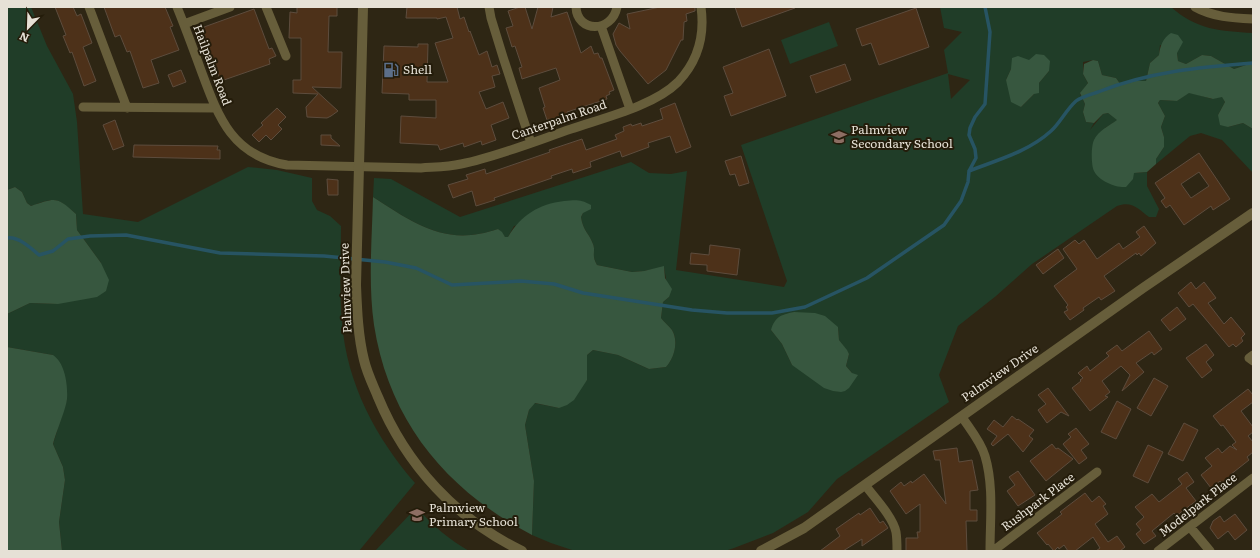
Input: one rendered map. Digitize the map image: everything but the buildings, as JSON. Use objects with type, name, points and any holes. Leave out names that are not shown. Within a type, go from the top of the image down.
[{"type":"street","points":[[89,7],[127,108]]},
{"type":"street","name":"Hailpalm Road","points":[[177,7],[215,108],[235,139],[261,159],[272,163],[287,166],[359,167]]},
{"type":"street","points":[[184,24],[230,7]]},
{"type":"street","points":[[266,7],[286,56]]},
{"type":"street","name":"Palmview Drive","points":[[363,7],[356,285],[358,316],[364,360],[386,418],[408,454],[430,482],[453,506],[480,527],[503,542],[522,551]]},
{"type":"street","points":[[489,7],[503,58],[531,143]]},
{"type":"street","points":[[576,7],[578,16],[582,22],[594,27],[607,24],[616,14],[617,7]]},
{"type":"street","name":"Canterpalm Road","points":[[359,167],[443,167],[473,161],[531,143],[649,102],[662,95],[677,83],[687,72],[696,58],[701,42],[703,23],[701,7]]},
{"type":"street","points":[[1195,7],[1213,15],[1253,19]]},
{"type":"street","points":[[601,26],[630,109]]},
{"type":"street","points":[[83,107],[215,108]]},
{"type":"street","name":"Palmview Drive","points":[[760,551],[804,528],[1143,288],[1253,213]]},
{"type":"street","points":[[1253,355],[1250,358],[1253,361]]},
{"type":"street","points":[[962,417],[980,444],[985,456],[990,491],[991,551]]},
{"type":"street","name":"Rushpark Place","points":[[991,551],[1097,472]]},
{"type":"street","name":"Modelpark Place","points":[[1158,551],[1253,478]]},
{"type":"street","points":[[865,485],[883,508],[894,526],[896,533],[896,551]]},
{"type":"street","points":[[1190,527],[1210,551]]},
{"type":"green space","points":[[7,7],[31,7],[47,46],[73,94],[77,122],[83,214],[138,222],[248,167],[277,170],[312,178],[312,201],[317,210],[330,216],[341,226],[340,287],[342,323],[345,346],[357,389],[376,429],[401,466],[415,483],[359,551],[62,551],[59,522],[65,480],[63,467],[53,444],[67,399],[53,355],[7,347],[7,314],[30,303],[58,304],[101,263],[77,230],[76,214],[64,204],[51,200],[31,206],[27,203],[22,192],[15,187],[7,190]]},
{"type":"green space","points":[[940,7],[1171,7],[1190,20],[1209,28],[1253,33],[1253,62],[1234,69],[1211,56],[1202,55],[1186,64],[1178,61],[1177,53],[1160,45],[1159,55],[1150,63],[1146,81],[1134,81],[1121,85],[1116,78],[1102,75],[1098,61],[1093,60],[1083,62],[1083,74],[1088,83],[1080,94],[1085,104],[1083,112],[1086,122],[1094,123],[1090,130],[1103,114],[1108,113],[1118,120],[1105,128],[1134,173],[1147,172],[1147,186],[1159,209],[1156,217],[1149,217],[1138,208],[1131,205],[1127,204],[1117,206],[1032,264],[996,296],[958,326],[939,375],[949,402],[837,479],[808,512],[773,533],[725,551],[575,551],[532,535],[534,481],[525,425],[529,410],[534,403],[559,408],[587,380],[587,355],[593,350],[618,355],[649,369],[666,367],[675,349],[675,339],[672,330],[661,318],[663,302],[669,297],[664,267],[632,272],[597,265],[594,259],[593,244],[582,222],[581,217],[583,213],[514,226],[508,237],[505,237],[498,229],[479,234],[462,235],[447,234],[432,230],[417,224],[373,197],[374,178],[391,179],[460,217],[631,162],[649,173],[671,174],[687,171],[676,270],[784,287],[787,281],[741,145],[948,73],[944,50],[962,32],[944,28]],"holes":[[[1029,60],[1049,71],[1039,83],[1034,94],[1021,107],[1006,80],[1011,69]],[[948,74],[970,80],[951,99]],[[838,327],[839,340],[849,354],[846,366],[852,373],[792,365],[782,344],[771,330]]]},
{"type":"green space","points":[[829,22],[838,46],[790,64],[781,40]]},
{"type":"green space","points":[[1171,33],[1178,35],[1183,42],[1177,53],[1178,61],[1186,64],[1202,55],[1211,56],[1234,69],[1253,62],[1253,129],[1243,123],[1228,127],[1220,125],[1218,115],[1225,102],[1222,97],[1213,99],[1189,93],[1177,101],[1160,100],[1158,103],[1165,116],[1161,127],[1164,137],[1164,147],[1156,159],[1156,164],[1147,172],[1134,173],[1133,179],[1126,187],[1113,185],[1096,175],[1092,164],[1092,151],[1094,140],[1098,134],[1104,128],[1117,120],[1108,113],[1103,114],[1094,123],[1086,122],[1083,112],[1085,104],[1080,93],[1088,83],[1083,74],[1084,64],[1093,60],[1098,61],[1102,75],[1116,78],[1121,85],[1134,81],[1146,81],[1150,63],[1159,55],[1162,42]]},
{"type":"green space","points":[[1036,54],[1044,55],[1050,61],[1049,71],[1039,83],[1039,93],[1034,94],[1021,107],[1011,102],[1006,80],[1011,69],[1012,58],[1018,56],[1029,60]]},
{"type":"green space","points":[[1189,92],[1212,99],[1222,96],[1225,102],[1218,115],[1228,127],[1243,123],[1253,129],[1253,173],[1222,140],[1201,133],[1190,136],[1156,164],[1156,159],[1164,147],[1164,137],[1161,127],[1165,116],[1158,103],[1160,100],[1177,101]]},
{"type":"green space","points":[[15,187],[22,192],[27,203],[31,206],[46,201],[55,200],[60,201],[76,214],[77,230],[101,263],[109,280],[106,291],[97,297],[58,304],[30,303],[7,314],[7,190]]},
{"type":"green space","points":[[373,197],[417,224],[432,230],[447,234],[462,235],[479,234],[498,229],[505,237],[508,237],[513,229],[525,217],[539,208],[564,201],[578,200],[591,205],[591,209],[583,213],[581,217],[583,226],[593,244],[594,259],[597,265],[632,272],[644,271],[664,266],[665,278],[672,289],[669,297],[663,302],[661,318],[672,330],[675,340],[675,350],[666,367],[649,369],[618,355],[593,350],[587,355],[587,380],[574,400],[559,408],[535,403],[529,410],[525,425],[534,481],[532,535],[501,517],[473,497],[448,474],[426,449],[408,422],[393,392],[382,360],[372,309],[371,261]]},
{"type":"green space","points":[[794,312],[815,313],[825,316],[838,327],[839,340],[849,354],[846,366],[852,373],[858,375],[849,388],[845,391],[833,391],[824,388],[792,365],[782,344],[771,330],[776,319],[785,314]]},
{"type":"green space","points":[[7,347],[53,355],[60,363],[65,375],[67,399],[53,444],[63,467],[65,480],[59,522],[62,551],[7,551]]},
{"type":"green space","points":[[417,507],[441,532],[469,551],[375,551]]},
{"type":"waterway","points":[[7,238],[20,241],[39,255],[53,251],[68,239],[90,236],[126,235],[220,253],[324,256],[385,262],[416,268],[452,285],[521,281],[554,284],[583,293],[692,310],[727,313],[772,313],[805,307],[867,278],[944,225],[961,201],[968,182],[969,171],[976,158],[975,149],[969,135],[970,128],[975,117],[985,104],[990,32],[985,7]]},
{"type":"waterway","points":[[969,171],[1012,155],[1032,145],[1051,131],[1069,108],[1081,98],[1117,85],[1155,75],[1213,66],[1253,63]]},
{"type":"place","name":"Shell","points":[[391,70]]},
{"type":"place","name":"Palmview Secondary School","points":[[839,137]]},
{"type":"place","name":"Palmview Primary School","points":[[417,515]]}]
